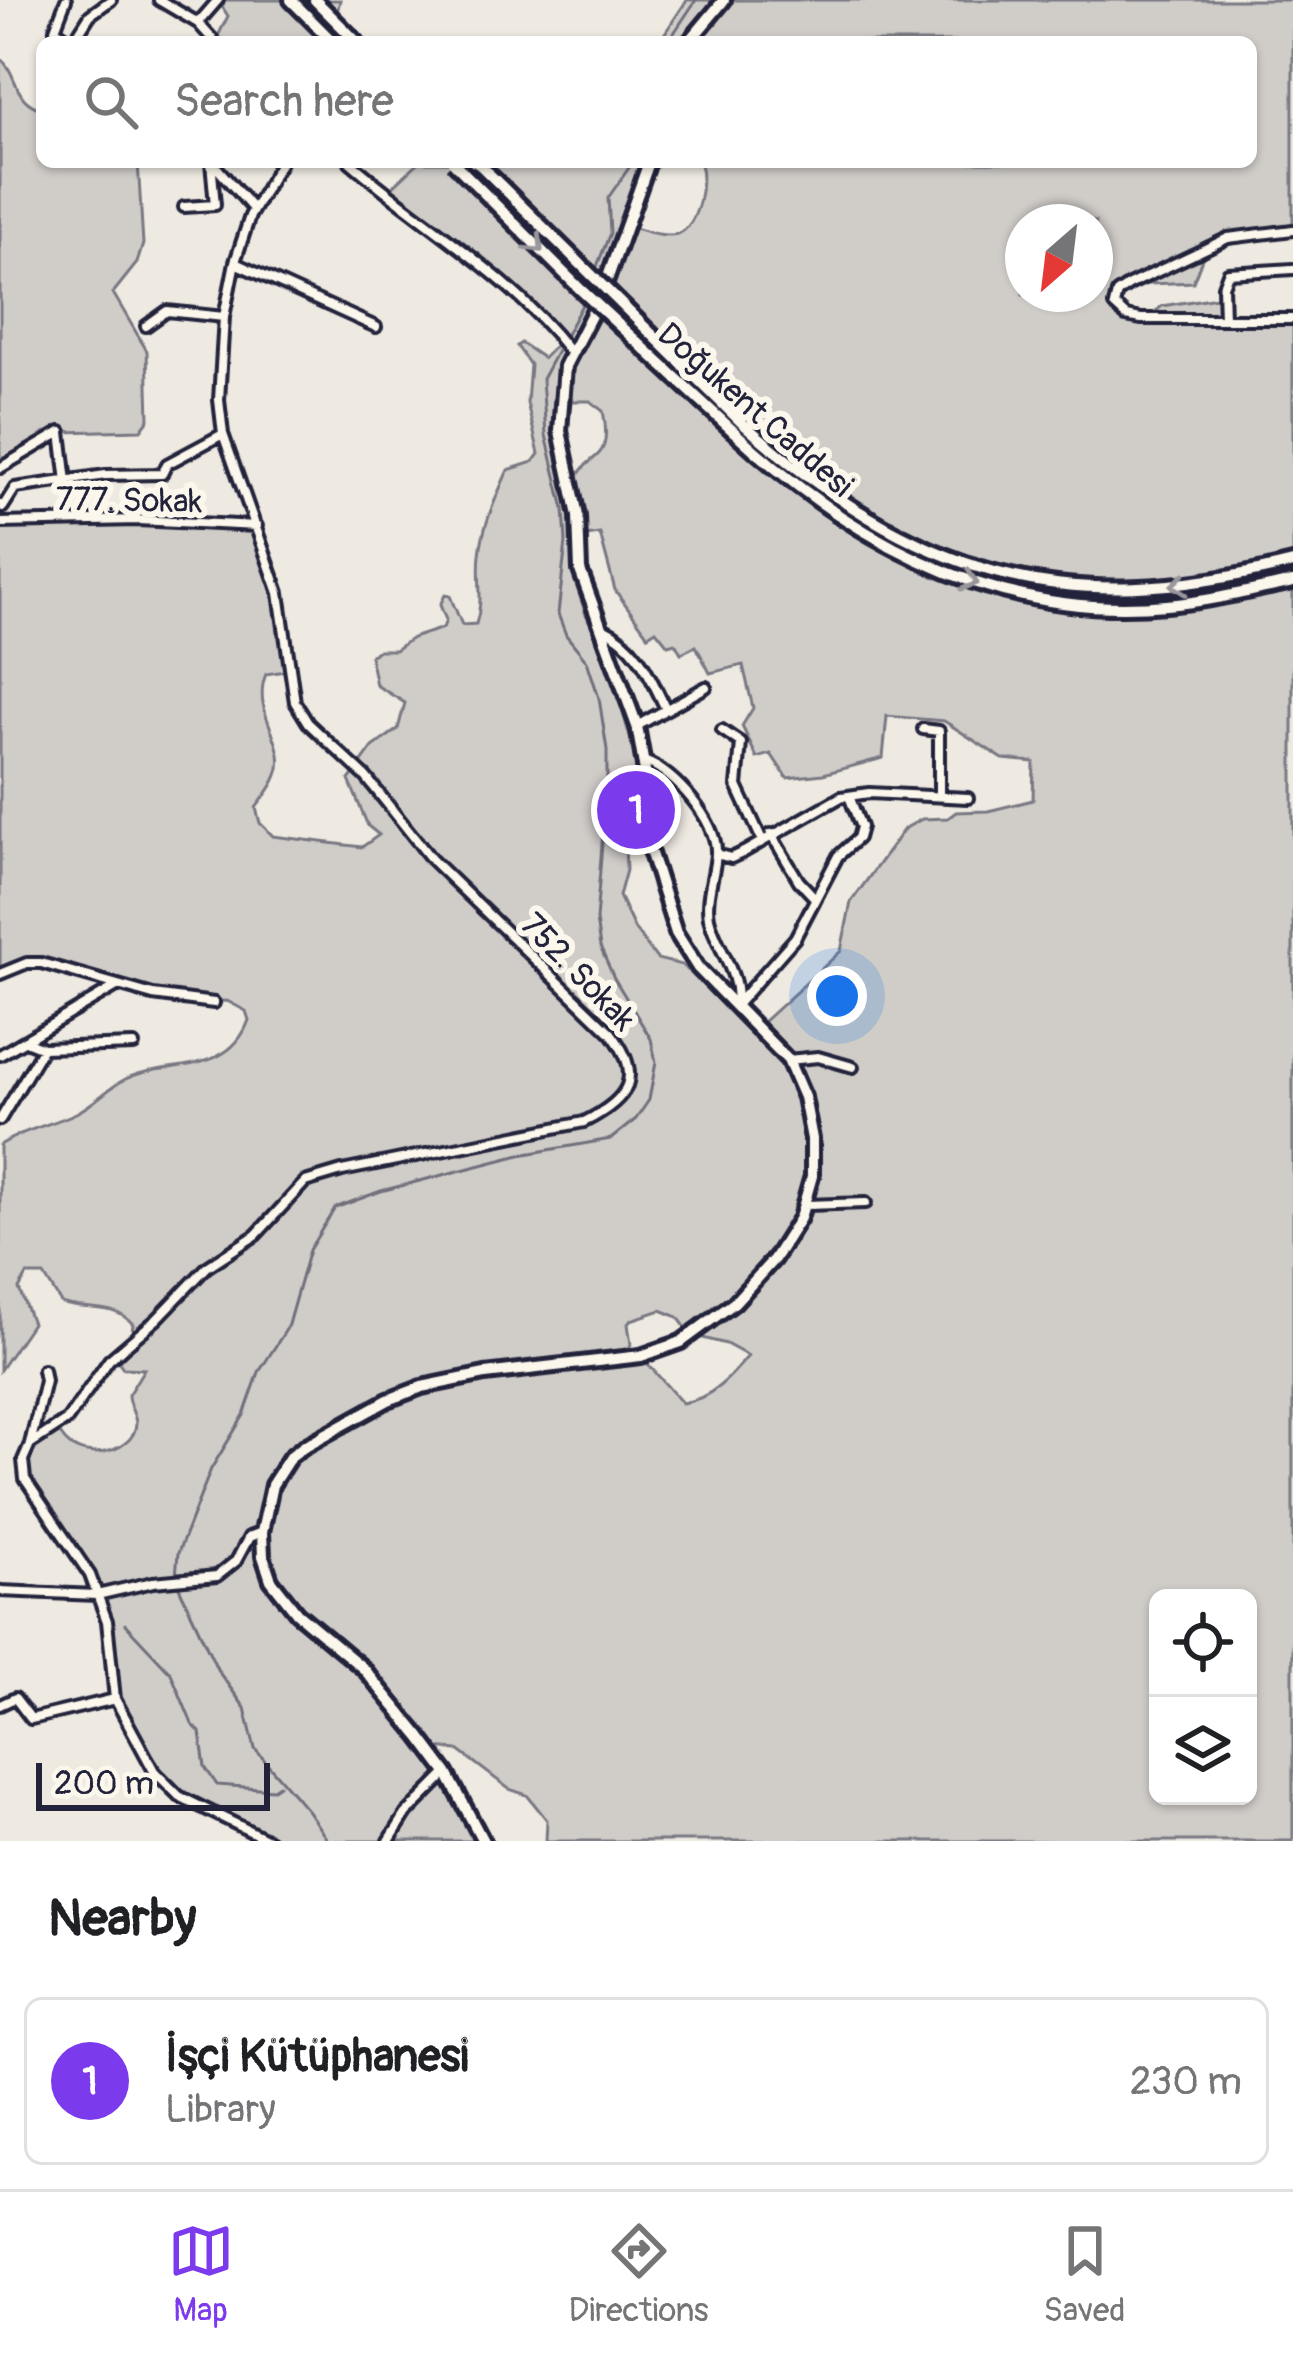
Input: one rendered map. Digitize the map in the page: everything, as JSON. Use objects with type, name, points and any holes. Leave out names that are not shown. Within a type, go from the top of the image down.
[{"type":"street","points":[[65,0],[55,29],[65,36]]},
{"type":"street","points":[[77,36],[90,15],[111,0]]},
{"type":"street","points":[[159,0],[198,22],[209,36]]},
{"type":"street","points":[[198,22],[218,0]]},
{"type":"street","points":[[291,0],[327,36]]},
{"type":"street","points":[[316,0],[351,36]]},
{"type":"street","points":[[694,36],[724,0]]},
{"type":"street","points":[[184,207],[215,205],[212,168]]},
{"type":"street","points":[[217,168],[253,209]]},
{"type":"street","name":"752. Sokak","points":[[29,1444],[68,1420],[109,1360],[207,1267],[256,1235],[305,1183],[342,1171],[572,1126],[610,1107],[630,1079],[630,1063],[610,1033],[432,860],[366,777],[300,712],[279,593],[223,434],[220,400],[224,317],[235,262],[253,209],[277,168]]},
{"type":"street","points":[[357,168],[424,224],[511,285],[570,352]]},
{"type":"street","name":"Doğukent Caddesi","points":[[459,168],[580,289],[736,425],[820,489],[945,557],[1056,585],[1163,587],[1222,580],[1293,562]]},
{"type":"street","name":"Doğukent Caddesi","points":[[483,168],[777,472],[852,526],[940,571],[992,588],[1107,606],[1165,605],[1293,582]]},
{"type":"street","points":[[483,1841],[447,1774],[364,1669],[283,1597],[266,1567],[262,1532],[267,1500],[290,1457],[388,1400],[450,1381],[613,1361],[681,1342],[758,1279],[792,1233],[806,1204],[812,1176],[812,1139],[804,1097],[788,1060],[698,968],[665,905],[648,844],[651,805],[637,726],[584,587],[578,516],[560,430],[561,390],[570,352],[602,294],[647,168]]},
{"type":"street","points":[[1293,230],[1228,238],[1129,285],[1114,298],[1117,311],[1141,319],[1293,319]]},
{"type":"street","points":[[235,262],[376,327]]},
{"type":"street","points":[[1224,319],[1222,286],[1228,273],[1293,269]]},
{"type":"street","points":[[146,326],[167,311],[224,317]]},
{"type":"street","points":[[0,468],[61,432],[67,482]]},
{"type":"street","points":[[3,523],[1,506],[15,488],[106,475],[162,474],[167,464],[223,434]]},
{"type":"street","name":"777. Sokak","points":[[3,523],[138,520],[257,526]]},
{"type":"street","points":[[603,628],[624,638],[636,653],[665,707]]},
{"type":"street","points":[[637,726],[706,687]]},
{"type":"street","points":[[922,729],[939,730],[939,796]]},
{"type":"street","points":[[722,730],[740,743],[737,785],[766,837],[815,898]]},
{"type":"street","points":[[646,762],[679,782],[711,831],[716,854],[707,904],[710,924],[738,991],[736,1005]]},
{"type":"street","points":[[716,854],[731,858],[832,800],[849,796],[968,798]]},
{"type":"street","points":[[736,1005],[796,938],[838,856],[861,832],[849,796]]},
{"type":"street","points":[[0,974],[41,963],[116,986],[214,1003]]},
{"type":"street","points":[[0,1055],[116,986]]},
{"type":"street","points":[[27,1041],[43,1048],[134,1045]]},
{"type":"street","points":[[0,1120],[43,1048]]},
{"type":"street","points":[[788,1060],[818,1057],[853,1066]]},
{"type":"street","points":[[806,1204],[866,1203]]},
{"type":"street","points":[[43,1370],[45,1381],[23,1460],[25,1479],[80,1556],[97,1595],[107,1621],[115,1699],[146,1760],[171,1790],[271,1841]]},
{"type":"street","points":[[0,1591],[97,1595],[227,1571],[249,1537],[262,1532]]},
{"type":"street","points":[[0,1705],[15,1698],[31,1719],[115,1699]]},
{"type":"street","points":[[389,1841],[406,1814],[447,1774]]},
{"type":"shaded area","points":[[218,0],[340,0],[331,36],[218,36],[228,16]]},
{"type":"shaded area","points":[[687,0],[1293,0],[1293,230],[1241,234],[1205,251],[1193,282],[1129,285],[1117,293],[1117,311],[1148,319],[1162,306],[1223,296],[1224,319],[1293,319],[1293,563],[1222,581],[1107,588],[997,573],[859,513],[730,412],[722,420],[777,472],[941,571],[1054,601],[1165,605],[1293,582],[1293,1841],[546,1841],[547,1820],[527,1795],[509,1789],[458,1750],[431,1748],[483,1841],[270,1841],[206,1811],[163,1782],[115,1699],[107,1621],[90,1574],[25,1479],[26,1451],[58,1429],[76,1449],[89,1452],[125,1443],[136,1424],[128,1395],[144,1369],[123,1368],[119,1362],[130,1349],[133,1324],[125,1317],[61,1303],[44,1275],[27,1275],[19,1289],[32,1323],[0,1370],[0,1145],[76,1113],[138,1074],[210,1060],[226,1052],[249,1020],[246,1011],[227,1001],[193,1002],[41,963],[0,974],[0,523],[256,528],[279,593],[291,670],[266,674],[262,688],[280,763],[273,784],[256,808],[260,823],[273,836],[362,847],[379,835],[368,826],[349,780],[373,747],[398,729],[405,703],[376,685],[370,656],[443,628],[446,620],[440,605],[445,595],[450,596],[462,625],[476,624],[481,544],[491,511],[508,470],[533,462],[539,454],[527,403],[530,365],[517,346],[521,343],[543,358],[561,340],[511,285],[386,193],[413,168],[647,168],[626,226],[671,235],[690,223],[701,191],[700,168],[1257,168],[1257,36],[663,36]],"holes":[[[560,401],[590,401],[603,411],[605,441],[572,487]],[[600,534],[615,590],[648,635],[656,630],[681,653],[696,646],[710,673],[743,665],[753,708],[742,726],[757,758],[771,754],[787,778],[883,758],[887,716],[944,721],[1003,759],[1034,762],[1033,800],[922,819],[904,829],[851,902],[841,951],[752,1032],[682,965],[657,959],[635,930],[619,896],[626,870],[624,818],[636,785],[635,754],[608,662],[573,575],[572,538]],[[661,1310],[678,1317],[691,1335],[726,1344],[748,1356],[711,1392],[682,1403],[641,1356],[627,1353],[631,1320]]]},
{"type":"shaded area","points":[[0,58],[21,94],[36,107],[36,168],[138,168],[143,244],[137,263],[113,293],[147,351],[149,419],[141,430],[61,432],[0,468]]},
{"type":"waterway","points":[[672,36],[696,0]]},
{"type":"waterway","points":[[587,292],[610,233],[608,198],[629,168]]},
{"type":"waterway","points":[[176,1576],[178,1553],[211,1469],[244,1415],[259,1372],[287,1328],[309,1250],[335,1208],[381,1191],[520,1155],[611,1139],[636,1119],[649,1100],[656,1062],[651,1039],[614,978],[600,947],[596,920],[607,781],[599,698],[587,661],[566,635],[558,614],[566,542],[564,509],[546,435],[542,379],[584,301]]},
{"type":"waterway","points":[[178,1585],[218,1671],[245,1708],[255,1749],[328,1841]]},
{"type":"waterway","points":[[125,1624],[171,1673],[192,1724],[200,1732],[205,1767],[217,1785],[273,1789],[279,1785]]},
{"type":"place","name":"İşçi Kütüphanesi","points":[[636,810]]}]
